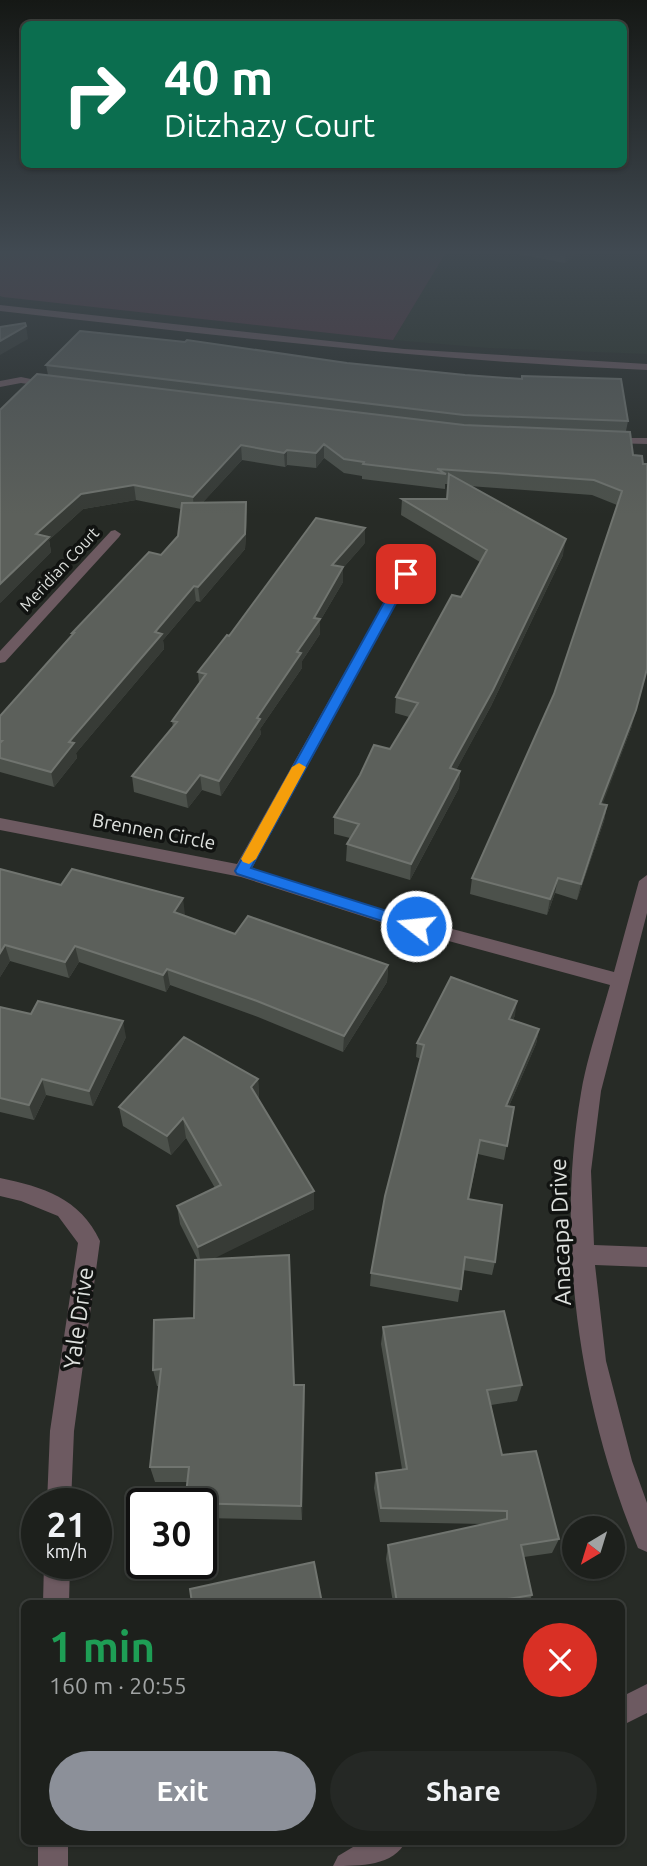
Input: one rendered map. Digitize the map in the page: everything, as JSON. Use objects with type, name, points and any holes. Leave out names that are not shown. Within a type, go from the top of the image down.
[{"type":"street","points":[[303,341],[537,363],[647,367]]},
{"type":"street","points":[[0,384],[9,380],[29,379],[72,388]]},
{"type":"street","points":[[602,440],[647,441]]},
{"type":"street","name":"Meridian Court","points":[[0,659],[115,534]]},
{"type":"street","points":[[242,871],[406,574]]},
{"type":"street","name":"Brennen Circle","points":[[0,824],[242,871],[390,919],[621,981]]},
{"type":"street","name":"Anacapa Drive","points":[[647,881],[592,1091],[581,1171],[583,1254],[594,1362],[620,1461],[647,1539]]},
{"type":"street","name":"Yale Drive","points":[[0,1187],[23,1192],[65,1209],[89,1241],[62,1431],[60,1488]]},
{"type":"street","points":[[583,1254],[647,1257]]},
{"type":"street","points":[[56,1600],[57,1579]]},
{"type":"street","points":[[625,1710],[647,1698]]},
{"type":"street","points":[[53,1845],[53,1866]]},
{"type":"street","points":[[348,1866],[384,1845]]},
{"type":"shaded area","points":[[406,341],[647,341],[647,354],[488,348]]},
{"type":"building","points":[[70,341],[195,341],[347,363],[465,375],[522,379],[522,376],[621,379],[628,421],[464,415],[46,365]]},
{"type":"building","points":[[37,374],[464,425],[630,432],[633,455],[642,456],[643,464],[647,464],[647,669],[636,710],[600,804],[607,805],[581,884],[558,878],[550,899],[472,878],[554,694],[622,491],[594,480],[437,469],[446,474],[363,464],[364,462],[344,459],[324,444],[316,453],[287,450],[284,453],[241,445],[193,497],[134,485],[81,494],[36,534],[49,537],[0,584],[0,410]]},
{"type":"building","points":[[449,474],[566,539],[493,690],[450,768],[460,771],[411,864],[347,844],[359,824],[334,817],[360,775],[374,745],[390,749],[418,703],[396,697],[452,595],[461,597],[487,550],[402,499],[447,499]]},
{"type":"building","points":[[246,502],[245,534],[198,587],[194,586],[155,632],[162,634],[69,742],[74,743],[51,772],[0,758],[0,716],[72,633],[149,552],[161,555],[178,536],[182,503]]},
{"type":"building","points":[[316,518],[365,528],[332,565],[343,567],[314,618],[320,619],[219,781],[200,775],[186,793],[132,776],[177,722],[172,721],[206,674],[198,672],[227,635],[229,636]]},
{"type":"building","points":[[0,869],[61,885],[72,869],[183,898],[174,912],[235,934],[248,916],[388,965],[344,1036],[167,969],[163,975],[75,946],[65,962],[5,945],[0,953]]},
{"type":"building","points":[[451,977],[517,1001],[509,1019],[539,1029],[506,1106],[514,1107],[507,1146],[480,1140],[468,1199],[502,1205],[495,1262],[465,1257],[461,1289],[371,1273],[385,1196],[424,1045],[417,1043]]},
{"type":"building","points":[[38,1001],[123,1021],[89,1091],[42,1079],[29,1105],[0,1098],[0,1007],[31,1014]]},
{"type":"building","points":[[184,1037],[258,1079],[251,1087],[314,1191],[198,1247],[177,1206],[221,1185],[183,1118],[167,1136],[119,1107]]},
{"type":"building","points":[[289,1255],[294,1385],[304,1385],[301,1506],[217,1504],[217,1488],[187,1488],[189,1467],[150,1467],[161,1369],[153,1370],[154,1320],[194,1318],[195,1260]]},
{"type":"building","points":[[504,1311],[522,1385],[487,1390],[502,1455],[536,1451],[559,1539],[521,1545],[532,1595],[501,1600],[397,1600],[388,1545],[507,1519],[507,1511],[381,1508],[376,1473],[407,1469],[383,1327]]},
{"type":"building","points":[[314,1562],[321,1600],[192,1600],[190,1589]]},
{"type":"slow traffic","points":[[249,859],[299,767]]},
{"type":"route","points":[[406,574],[242,871],[416,926]]}]
